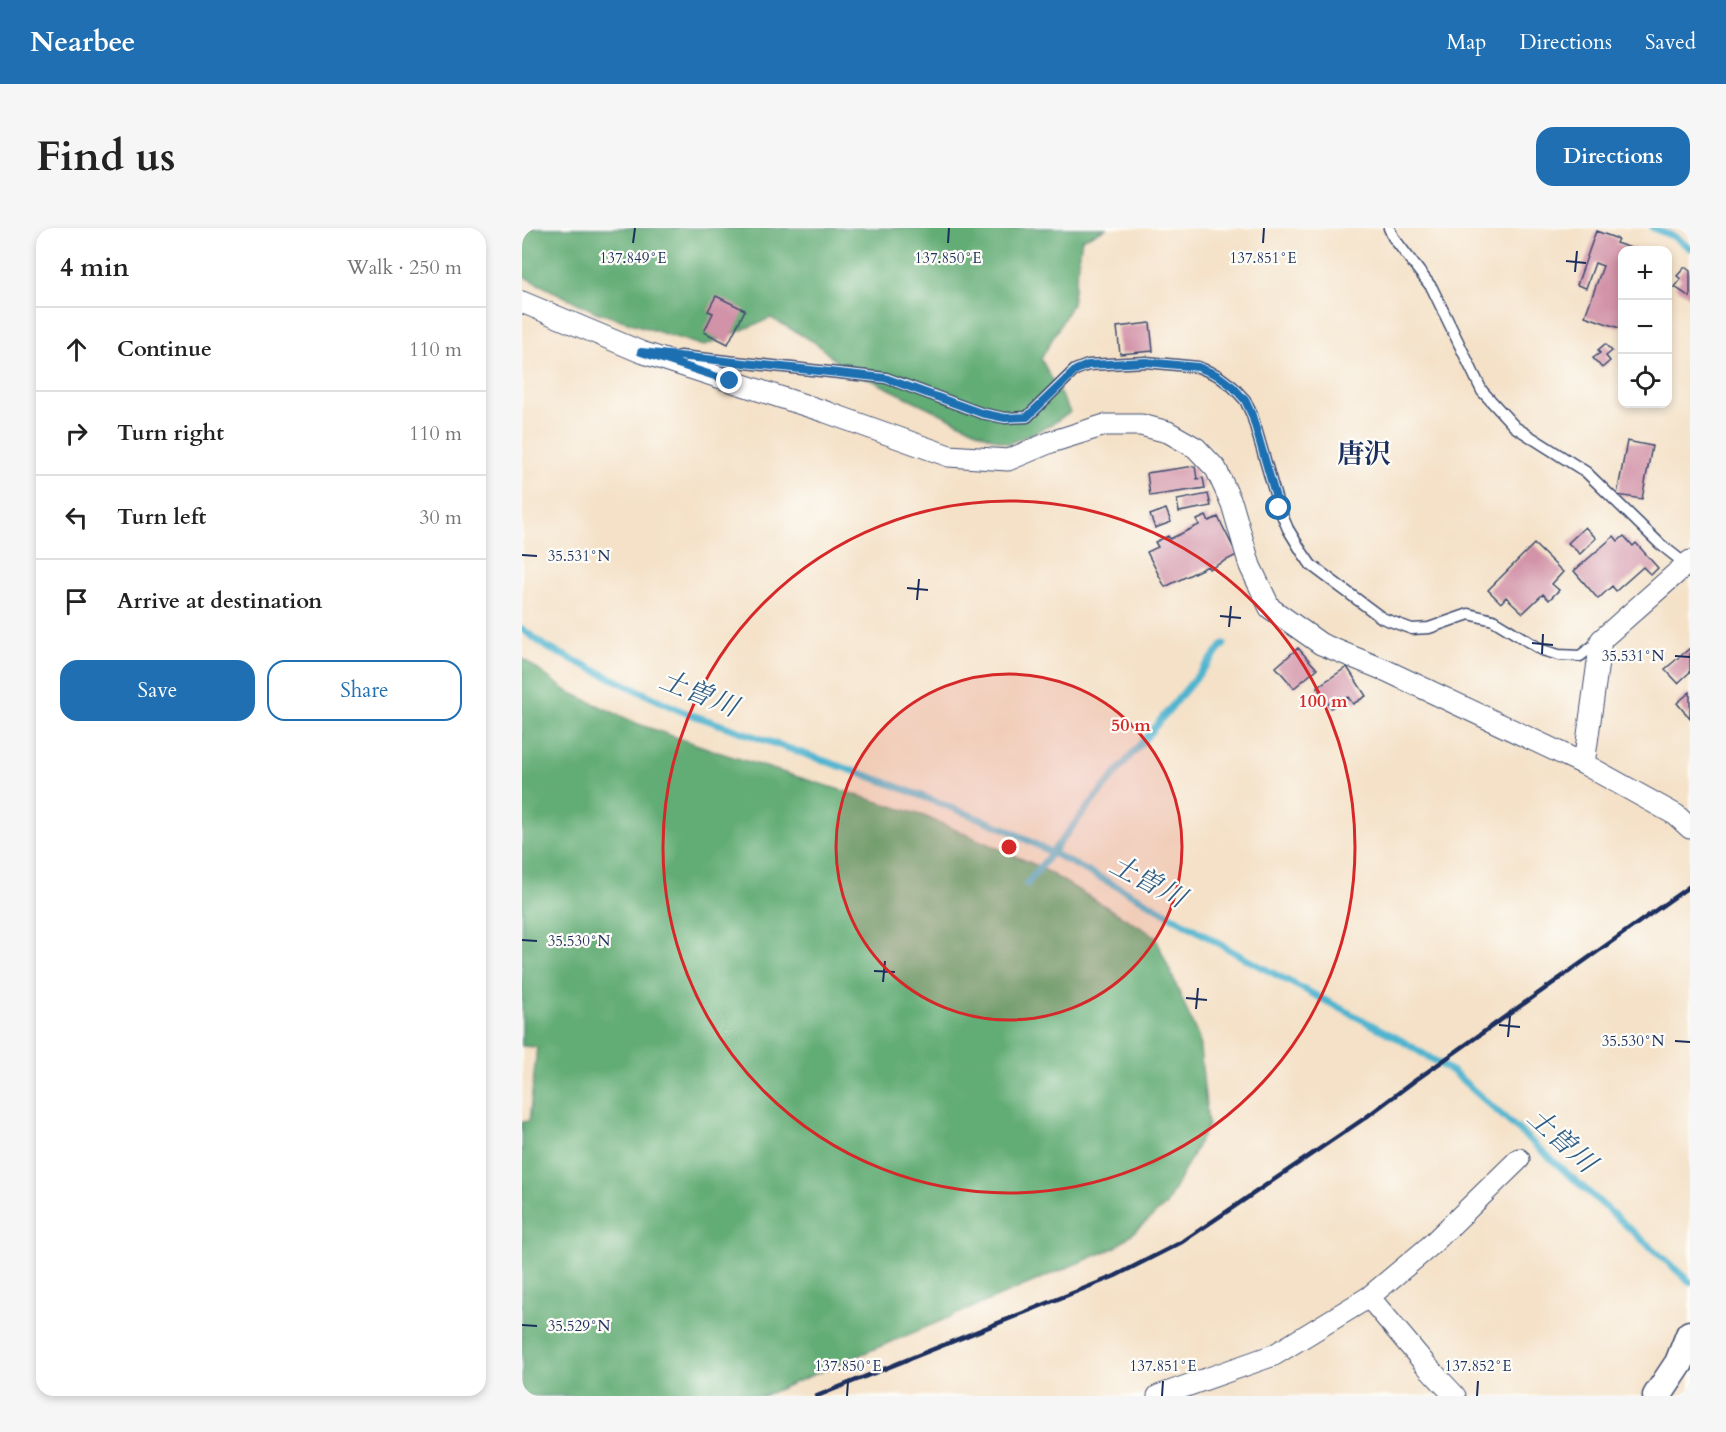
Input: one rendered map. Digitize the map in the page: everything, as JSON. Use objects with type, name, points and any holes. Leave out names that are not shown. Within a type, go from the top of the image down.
[{"type":"main road","points":[[1657,1396],[1679,1363],[1690,1335]]},
{"type":"street","points":[[522,302],[641,352],[826,412],[949,456],[1008,460],[1051,442],[1105,425],[1141,426],[1168,432],[1196,448],[1216,470],[1232,504],[1250,566],[1270,608],[1321,644],[1387,671],[1584,764],[1676,815],[1690,828]]},
{"type":"street","points":[[1584,764],[1602,640],[1689,564]]},
{"type":"street","points":[[1158,1396],[1274,1355],[1369,1297],[1430,1246],[1519,1160]]},
{"type":"street","points":[[1369,1297],[1455,1396]]},
{"type":"lane","points":[[1389,228],[1393,237],[1432,288],[1482,392],[1515,427],[1586,472],[1660,544],[1689,564]]},
{"type":"lane","points":[[641,352],[885,378],[981,413],[1005,418],[1027,417],[1076,370],[1088,365],[1146,362],[1198,367],[1217,375],[1245,400],[1252,415],[1279,508],[1288,529],[1311,565],[1382,618],[1412,629],[1429,627],[1469,614],[1493,620],[1542,650],[1559,655],[1580,656],[1602,640]]},
{"type":"green space","points":[[522,228],[1107,228],[1082,239],[1072,304],[1041,359],[1070,412],[1049,426],[1008,444],[840,365],[816,343],[771,318],[703,346],[596,312],[522,276]]},
{"type":"green space","points":[[522,658],[567,691],[638,724],[727,755],[924,816],[1038,866],[1155,936],[1199,1039],[1208,1125],[1166,1205],[1116,1247],[763,1396],[522,1396],[522,1122],[529,1121],[537,1047],[522,1046]]},
{"type":"building","points":[[1596,231],[1618,239],[1616,243],[1625,246],[1618,246],[1618,328],[1585,316],[1603,266],[1595,263],[1586,288],[1577,285]]},
{"type":"building","points":[[1685,267],[1690,271],[1690,297],[1675,287],[1681,279],[1677,276]]},
{"type":"building","points":[[716,296],[745,310],[728,344],[704,332],[713,313],[708,311]]},
{"type":"building","points":[[1150,323],[1153,351],[1120,354],[1117,327]]},
{"type":"building","points":[[1605,344],[1612,351],[1606,356],[1610,361],[1602,368],[1593,358],[1600,353],[1598,350]]},
{"type":"building","points":[[1627,441],[1652,446],[1642,499],[1617,495]]},
{"type":"building","points":[[1195,466],[1197,479],[1203,478],[1205,488],[1150,496],[1147,473]]},
{"type":"building","points":[[1208,494],[1211,506],[1179,512],[1177,500]]},
{"type":"building","points":[[1166,509],[1171,522],[1155,528],[1150,515]]},
{"type":"building","points":[[1206,516],[1209,521],[1218,517],[1237,555],[1165,587],[1147,552],[1158,547],[1155,542],[1168,536],[1170,539],[1199,525],[1197,520]]},
{"type":"building","points":[[1585,527],[1596,538],[1580,554],[1568,543]]},
{"type":"building","points":[[1614,536],[1618,541],[1624,536],[1633,546],[1636,543],[1658,568],[1651,575],[1643,567],[1616,591],[1612,586],[1598,599],[1574,571]]},
{"type":"building","points":[[1534,544],[1563,572],[1552,584],[1559,590],[1549,600],[1543,594],[1523,613],[1506,597],[1501,603],[1488,590]]},
{"type":"building","points":[[1298,648],[1317,669],[1294,688],[1276,667]]},
{"type":"building","points":[[1690,648],[1690,672],[1678,683],[1665,669]]},
{"type":"building","points":[[1347,667],[1366,696],[1353,704],[1348,697],[1331,708],[1317,687]]},
{"type":"building","points":[[1690,692],[1690,719],[1677,703]]},
{"type":"waterway","points":[[1653,228],[1675,237],[1690,248]]},
{"type":"waterway","name":"土曽川","points":[[522,629],[546,647],[681,711],[888,783],[1006,829],[1145,901],[1246,959],[1399,1039],[1453,1072],[1690,1282]]},
{"type":"waterway","points":[[1027,884],[1087,808],[1224,644]]},
{"type":"railway","points":[[817,1396],[1115,1276],[1182,1242],[1365,1118],[1690,886]]},
{"type":"district","name":"唐沢","points":[[1364,454]]},
{"type":"route","points":[[730,381],[641,352],[885,378],[981,413],[1005,418],[1027,417],[1058,385],[1076,370],[1088,365],[1146,362],[1198,367],[1217,375],[1245,400],[1252,415],[1279,508]]}]
